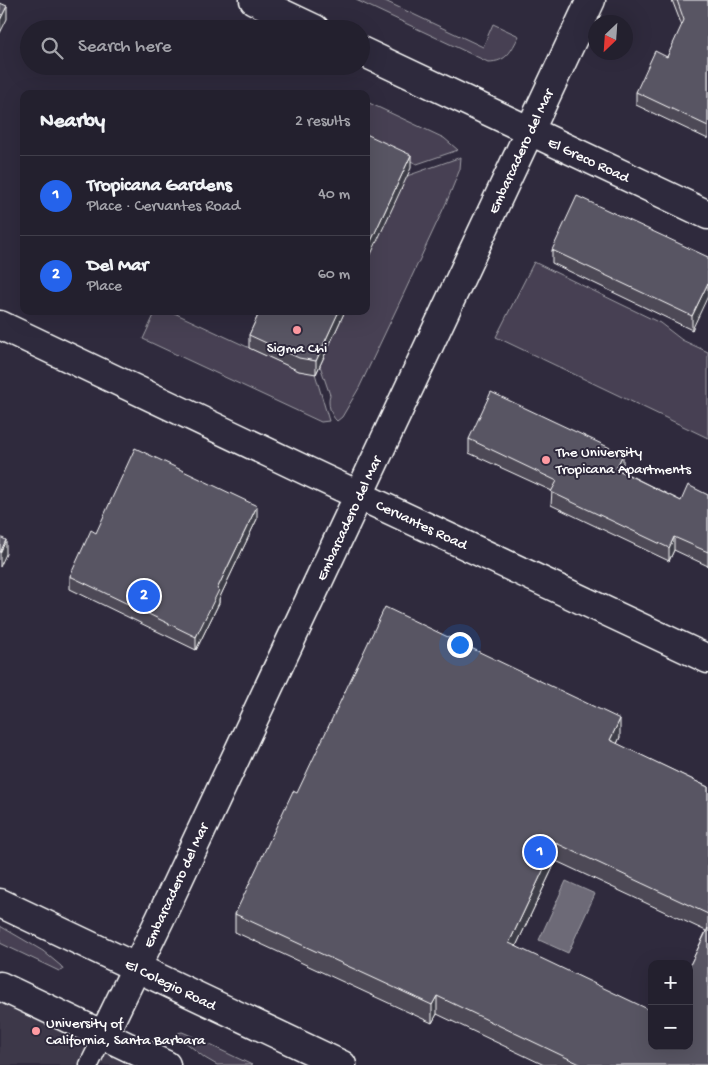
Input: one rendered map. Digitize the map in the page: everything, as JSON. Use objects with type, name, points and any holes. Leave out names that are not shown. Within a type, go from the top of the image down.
[{"type":"street","points":[[254,0],[296,20]]},
{"type":"street","name":"Embarcadero del Mar","points":[[103,1036],[591,0]]},
{"type":"street","name":"El Greco Road","points":[[370,55],[708,215]]},
{"type":"street","name":"Cervantes Road","points":[[0,325],[708,659]]},
{"type":"street","name":"El Colegio Road","points":[[0,903],[342,1065]]},
{"type":"street","points":[[0,986],[166,1065]]},
{"type":"lane","points":[[89,1065],[103,1036]]},
{"type":"shaded area","points":[[356,0],[383,0],[483,47],[493,24],[519,36],[508,55],[500,60],[488,62]]},
{"type":"shaded area","points":[[370,103],[444,138],[458,150],[417,164],[370,142]]},
{"type":"shaded area","points":[[461,157],[460,169],[447,201],[405,291],[359,388],[342,417],[337,421],[330,409],[330,395],[316,354],[335,315],[370,315],[370,245],[404,177]]},
{"type":"shaded area","points":[[534,262],[660,323],[682,340],[708,352],[708,438],[496,337]]},
{"type":"shaded area","points":[[154,315],[179,315],[299,371],[314,370],[329,421],[321,422],[143,339]]},
{"type":"shaded area","points":[[566,881],[595,894],[568,953],[539,940]]},
{"type":"shaded area","points":[[0,926],[43,951],[61,966],[63,970],[59,971],[0,943]]},
{"type":"shaded area","name":"University of California, Santa Barbara","points":[[0,997],[146,1065],[0,1065]]},
{"type":"shaded area","points":[[182,1032],[252,1065],[217,1065],[205,1058],[177,1035]]},
{"type":"building","points":[[677,0],[708,0],[708,126],[636,92],[655,51],[667,57],[684,20]]},
{"type":"building","points":[[0,3],[7,6],[0,20]]},
{"type":"building","points":[[370,136],[411,155],[370,243]]},
{"type":"building","points":[[577,196],[708,257],[708,283],[692,316],[552,250]]},
{"type":"building","name":"Sigma Chi","points":[[258,315],[337,315],[316,361],[299,358],[249,335]]},
{"type":"building","points":[[491,392],[623,454],[616,469],[681,501],[688,485],[708,495],[708,552],[674,537],[669,548],[551,492],[557,481],[469,439]]},
{"type":"building","points":[[135,448],[257,506],[196,637],[70,576],[91,530],[96,533]]},
{"type":"building","points":[[0,537],[6,540],[0,553]]},
{"type":"building","points":[[385,607],[620,719],[610,740],[708,787],[708,914],[556,843],[509,943],[648,1009],[648,1050],[693,1050],[692,960],[708,928],[708,1065],[582,1065],[437,996],[432,1005],[235,914],[293,791],[297,793]]},
{"type":"place","name":"Sigma Chi","points":[[297,330]]},
{"type":"place","name":"The University Tropicana Apartments","points":[[546,460]]},
{"type":"place","name":"Del Mar","points":[[144,596]]},
{"type":"place","name":"Tropicana Gardens","points":[[540,852]]},
{"type":"place","name":"University of California, Santa Barbara","points":[[36,1031]]}]
